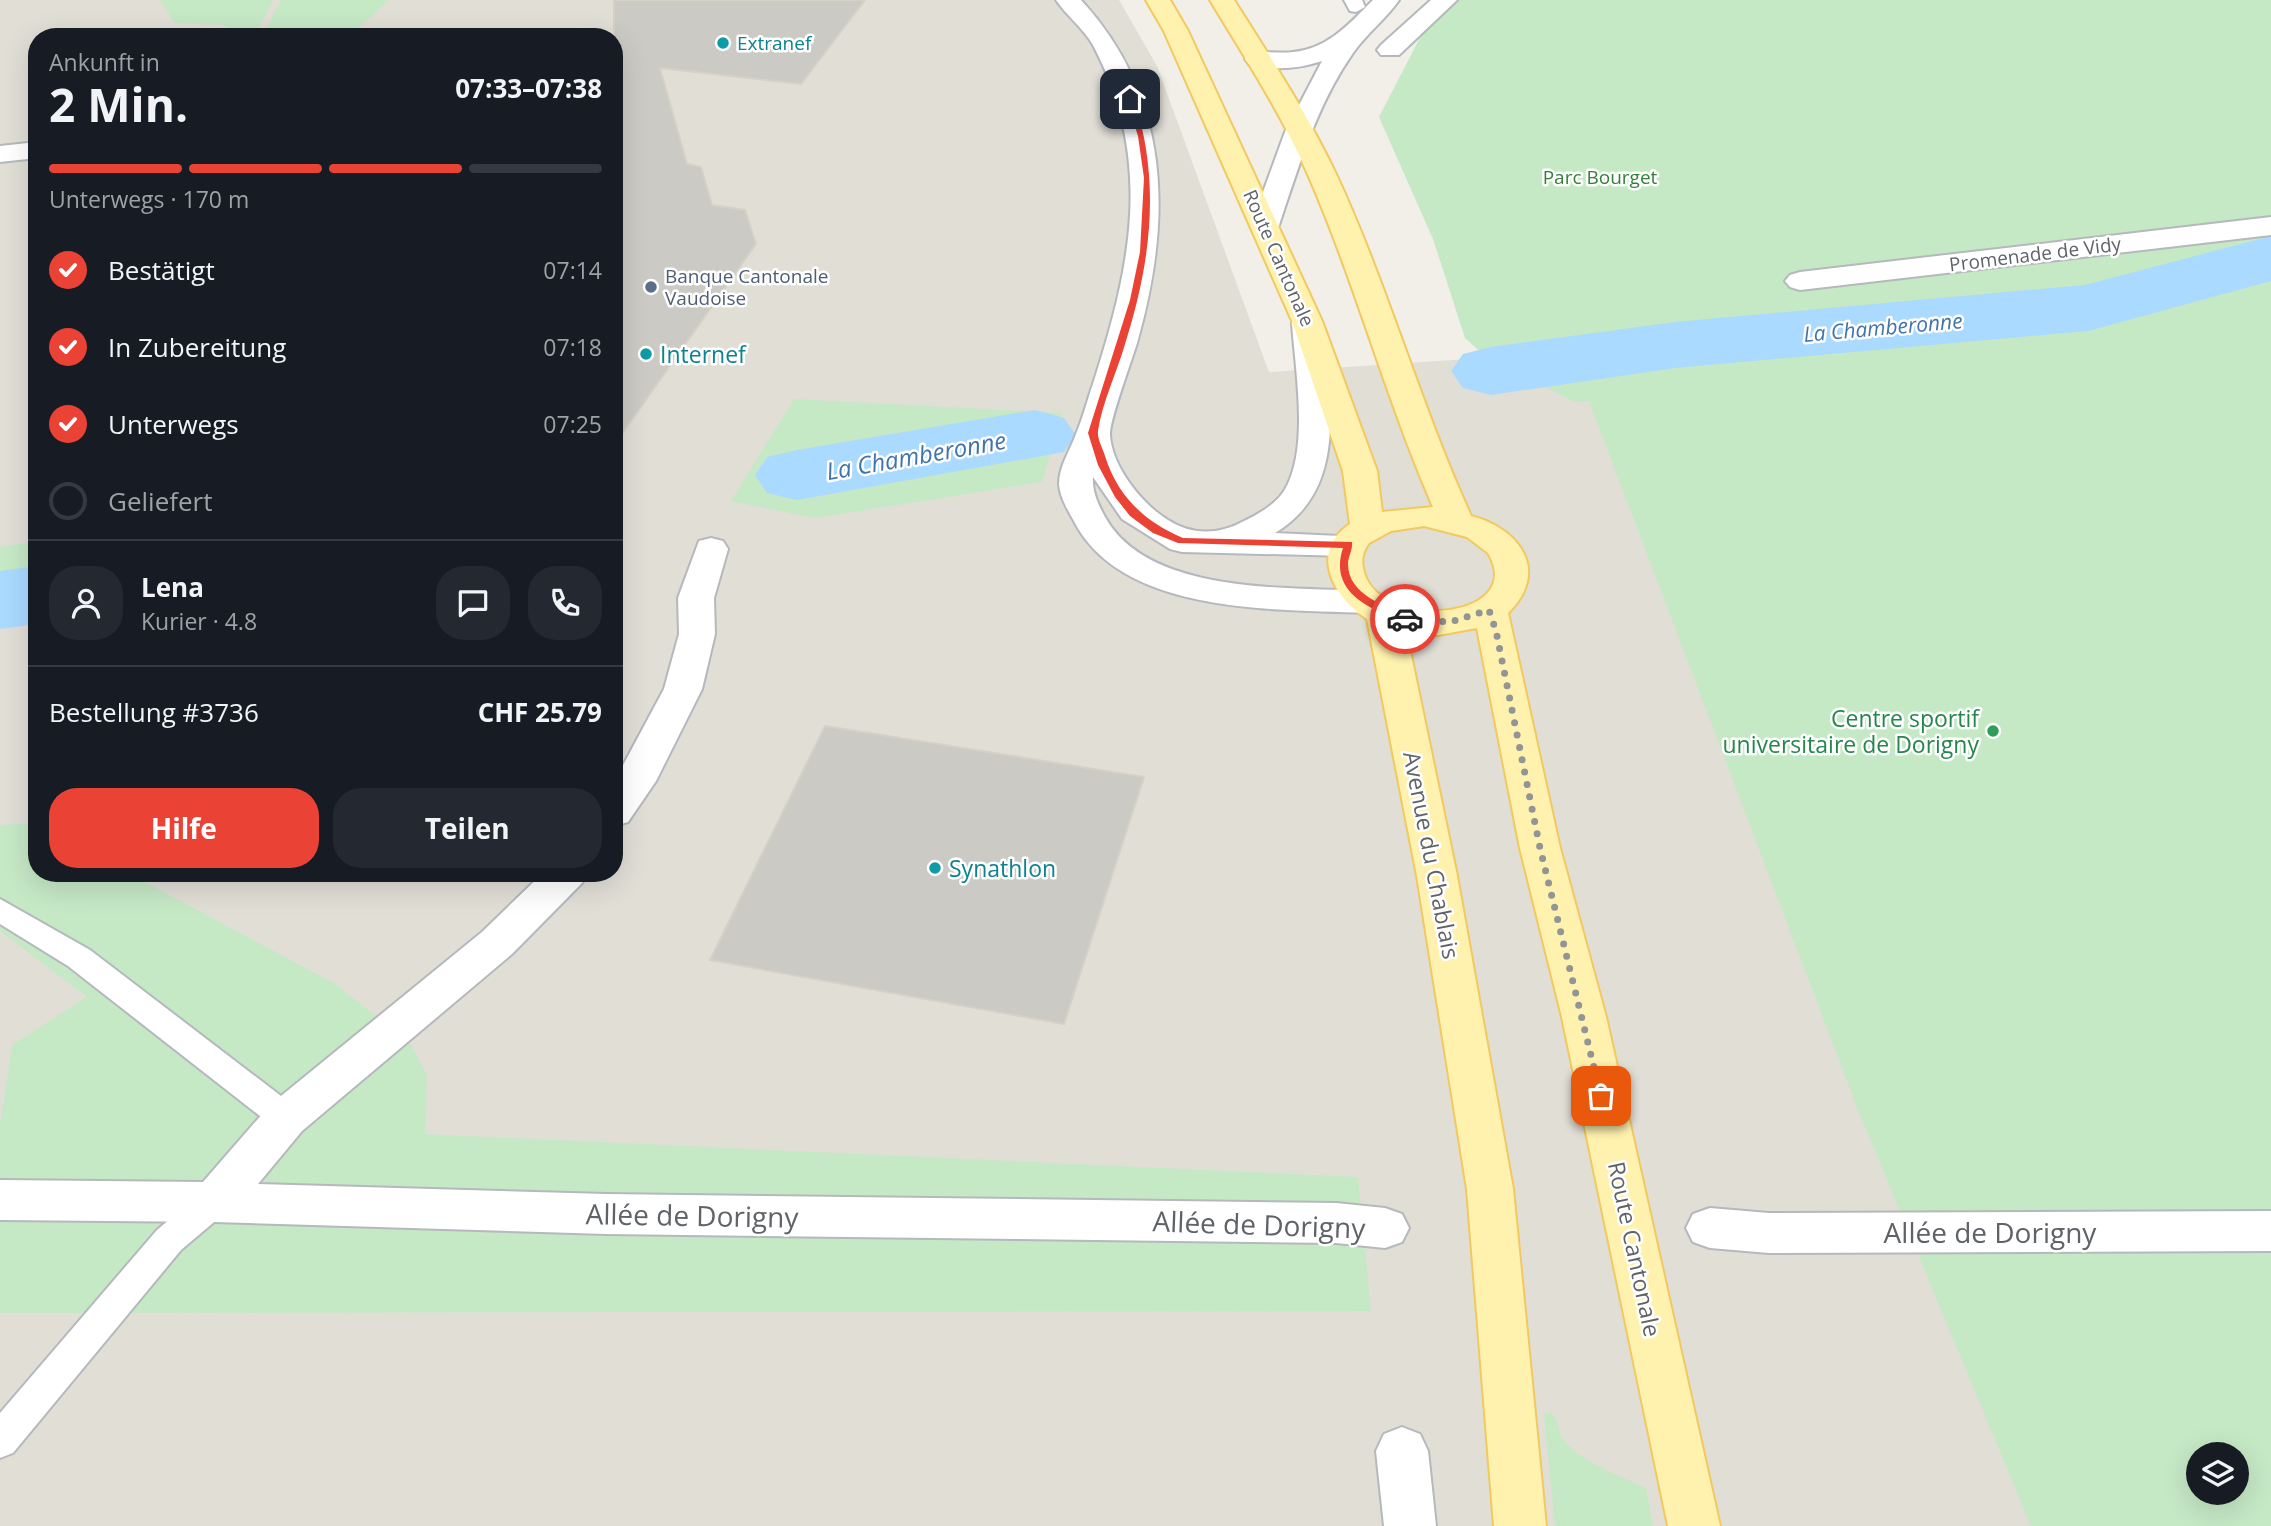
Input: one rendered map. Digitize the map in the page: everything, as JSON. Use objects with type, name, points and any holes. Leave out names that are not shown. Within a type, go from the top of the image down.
[{"type":"main road","name":"Route Cantonale","points":[[1158,0],[1176,30],[1307,321],[1360,471],[1358,536]]},
{"type":"main road","points":[[1222,0],[1299,127],[1370,296],[1425,451],[1456,520]]},
{"type":"main road","points":[[1414,517],[1456,520],[1480,530],[1499,544],[1511,561],[1513,579],[1506,596],[1489,610],[1450,622],[1405,619],[1375,607],[1349,584],[1343,564],[1358,536],[1394,519],[1414,517]]},
{"type":"main road","name":"Avenue du Chablais","points":[[1375,607],[1402,699],[1461,1010],[1491,1202],[1520,1526]]},
{"type":"main road","name":"Route Cantonale","points":[[1489,610],[1496,631],[1540,848],[1584,1017],[1694,1526]]},
{"type":"street","points":[[1068,0],[1104,43],[1130,99],[1142,136],[1148,178],[1144,252],[1135,300],[1093,433],[1082,455],[1076,487],[1103,541],[1133,563],[1171,580],[1237,595],[1375,607]]},
{"type":"street","points":[[1265,225],[1299,127],[1321,80],[1349,38],[1387,0]]},
{"type":"street","points":[[1390,50],[1445,0]]},
{"type":"street","points":[[1258,59],[1296,61],[1320,55],[1349,38]]},
{"type":"street","points":[[0,154],[28,151]]},
{"type":"street","name":"Promenade de Vidy","points":[[1800,281],[2271,226]]},
{"type":"street","points":[[1226,544],[1271,521],[1302,490],[1308,474],[1314,431],[1307,321]]},
{"type":"street","points":[[1093,433],[1103,465],[1120,497],[1134,514],[1156,530],[1182,541],[1226,544],[1358,536]]},
{"type":"street","points":[[623,799],[642,771],[683,689],[697,634],[696,598],[711,549]]},
{"type":"street","points":[[214,1202],[286,1118],[497,943],[559,882]]},
{"type":"street","name":"Allée de Dorigny","points":[[0,1200],[214,1202],[606,1214],[1336,1223],[1385,1228]]},
{"type":"street","name":"Allée de Dorigny","points":[[1710,1228],[1769,1233],[2271,1231]]},
{"type":"street","points":[[1402,1451],[1410,1526]]},
{"type":"lane","points":[[0,909],[79,958],[286,1118]]},
{"type":"lane","points":[[0,1441],[169,1240],[214,1202]]},
{"type":"shaded area","points":[[0,0],[1119,0],[1157,66],[1269,372],[2271,307],[2271,1526],[0,1526]]},
{"type":"green space","points":[[160,0],[273,0],[259,28],[175,23]]},
{"type":"green space","points":[[281,0],[389,0],[358,28],[267,28]]},
{"type":"green space","name":"Centre sportif universitaire de Dorigny","points":[[1453,0],[2271,0],[2271,1526],[2031,1526],[1858,1110],[1589,401],[1575,402],[1508,368],[1491,371],[1483,354],[1465,338],[1433,239],[1379,117],[1428,22]]},
{"type":"green space","points":[[794,399],[1062,413],[1042,482],[815,518],[731,501]]},
{"type":"green space","points":[[28,542],[28,621],[0,625],[0,547]]},
{"type":"green space","points":[[28,823],[28,882],[145,882],[337,985],[411,1045],[427,1075],[425,1134],[1358,1177],[1371,1311],[0,1313],[0,1125],[12,1045],[87,997],[0,931],[0,825]]},
{"type":"green space","points":[[1550,1412],[1564,1441],[1572,1449],[1602,1468],[1646,1488],[1653,1526],[1555,1526],[1544,1415]]},
{"type":"building","points":[[614,0],[865,0],[801,84],[660,68],[687,164],[701,167],[712,205],[745,210],[756,244],[623,432],[623,28],[614,28]]},
{"type":"building","name":"Synathlon","points":[[825,726],[1144,777],[1064,1024],[710,960]]},
{"type":"waterway","name":"La Chamberonne","points":[[1491,371],[1675,345],[2088,308],[2271,258]]},
{"type":"waterway","name":"La Chamberonne","points":[[797,475],[1035,435]]},
{"type":"waterway","name":"La Chamberonne","points":[[0,600],[28,596]]},
{"type":"way so far","points":[[1405,619],[1450,622],[1471,618],[1489,610],[1496,631],[1540,848],[1584,1017],[1601,1096]]},
{"type":"place","name":"Extranef","points":[[723,43]]},
{"type":"place","name":"Banque Cantonale Vaudoise","points":[[651,287]]},
{"type":"place","name":"Internef","points":[[646,354]]},
{"type":"place","name":"Centre sportif universitaire de Dorigny","points":[[1993,731]]},
{"type":"place","name":"Synathlon","points":[[935,868]]},
{"type":"route","points":[[1130,99],[1142,136],[1148,178],[1144,252],[1135,300],[1093,433],[1103,465],[1120,497],[1134,514],[1156,530],[1182,541],[1349,545],[1343,564],[1349,584],[1366,602],[1405,619]]},
{"type":"park label","name":"Parc Bourget","points":[[1600,177]]}]
